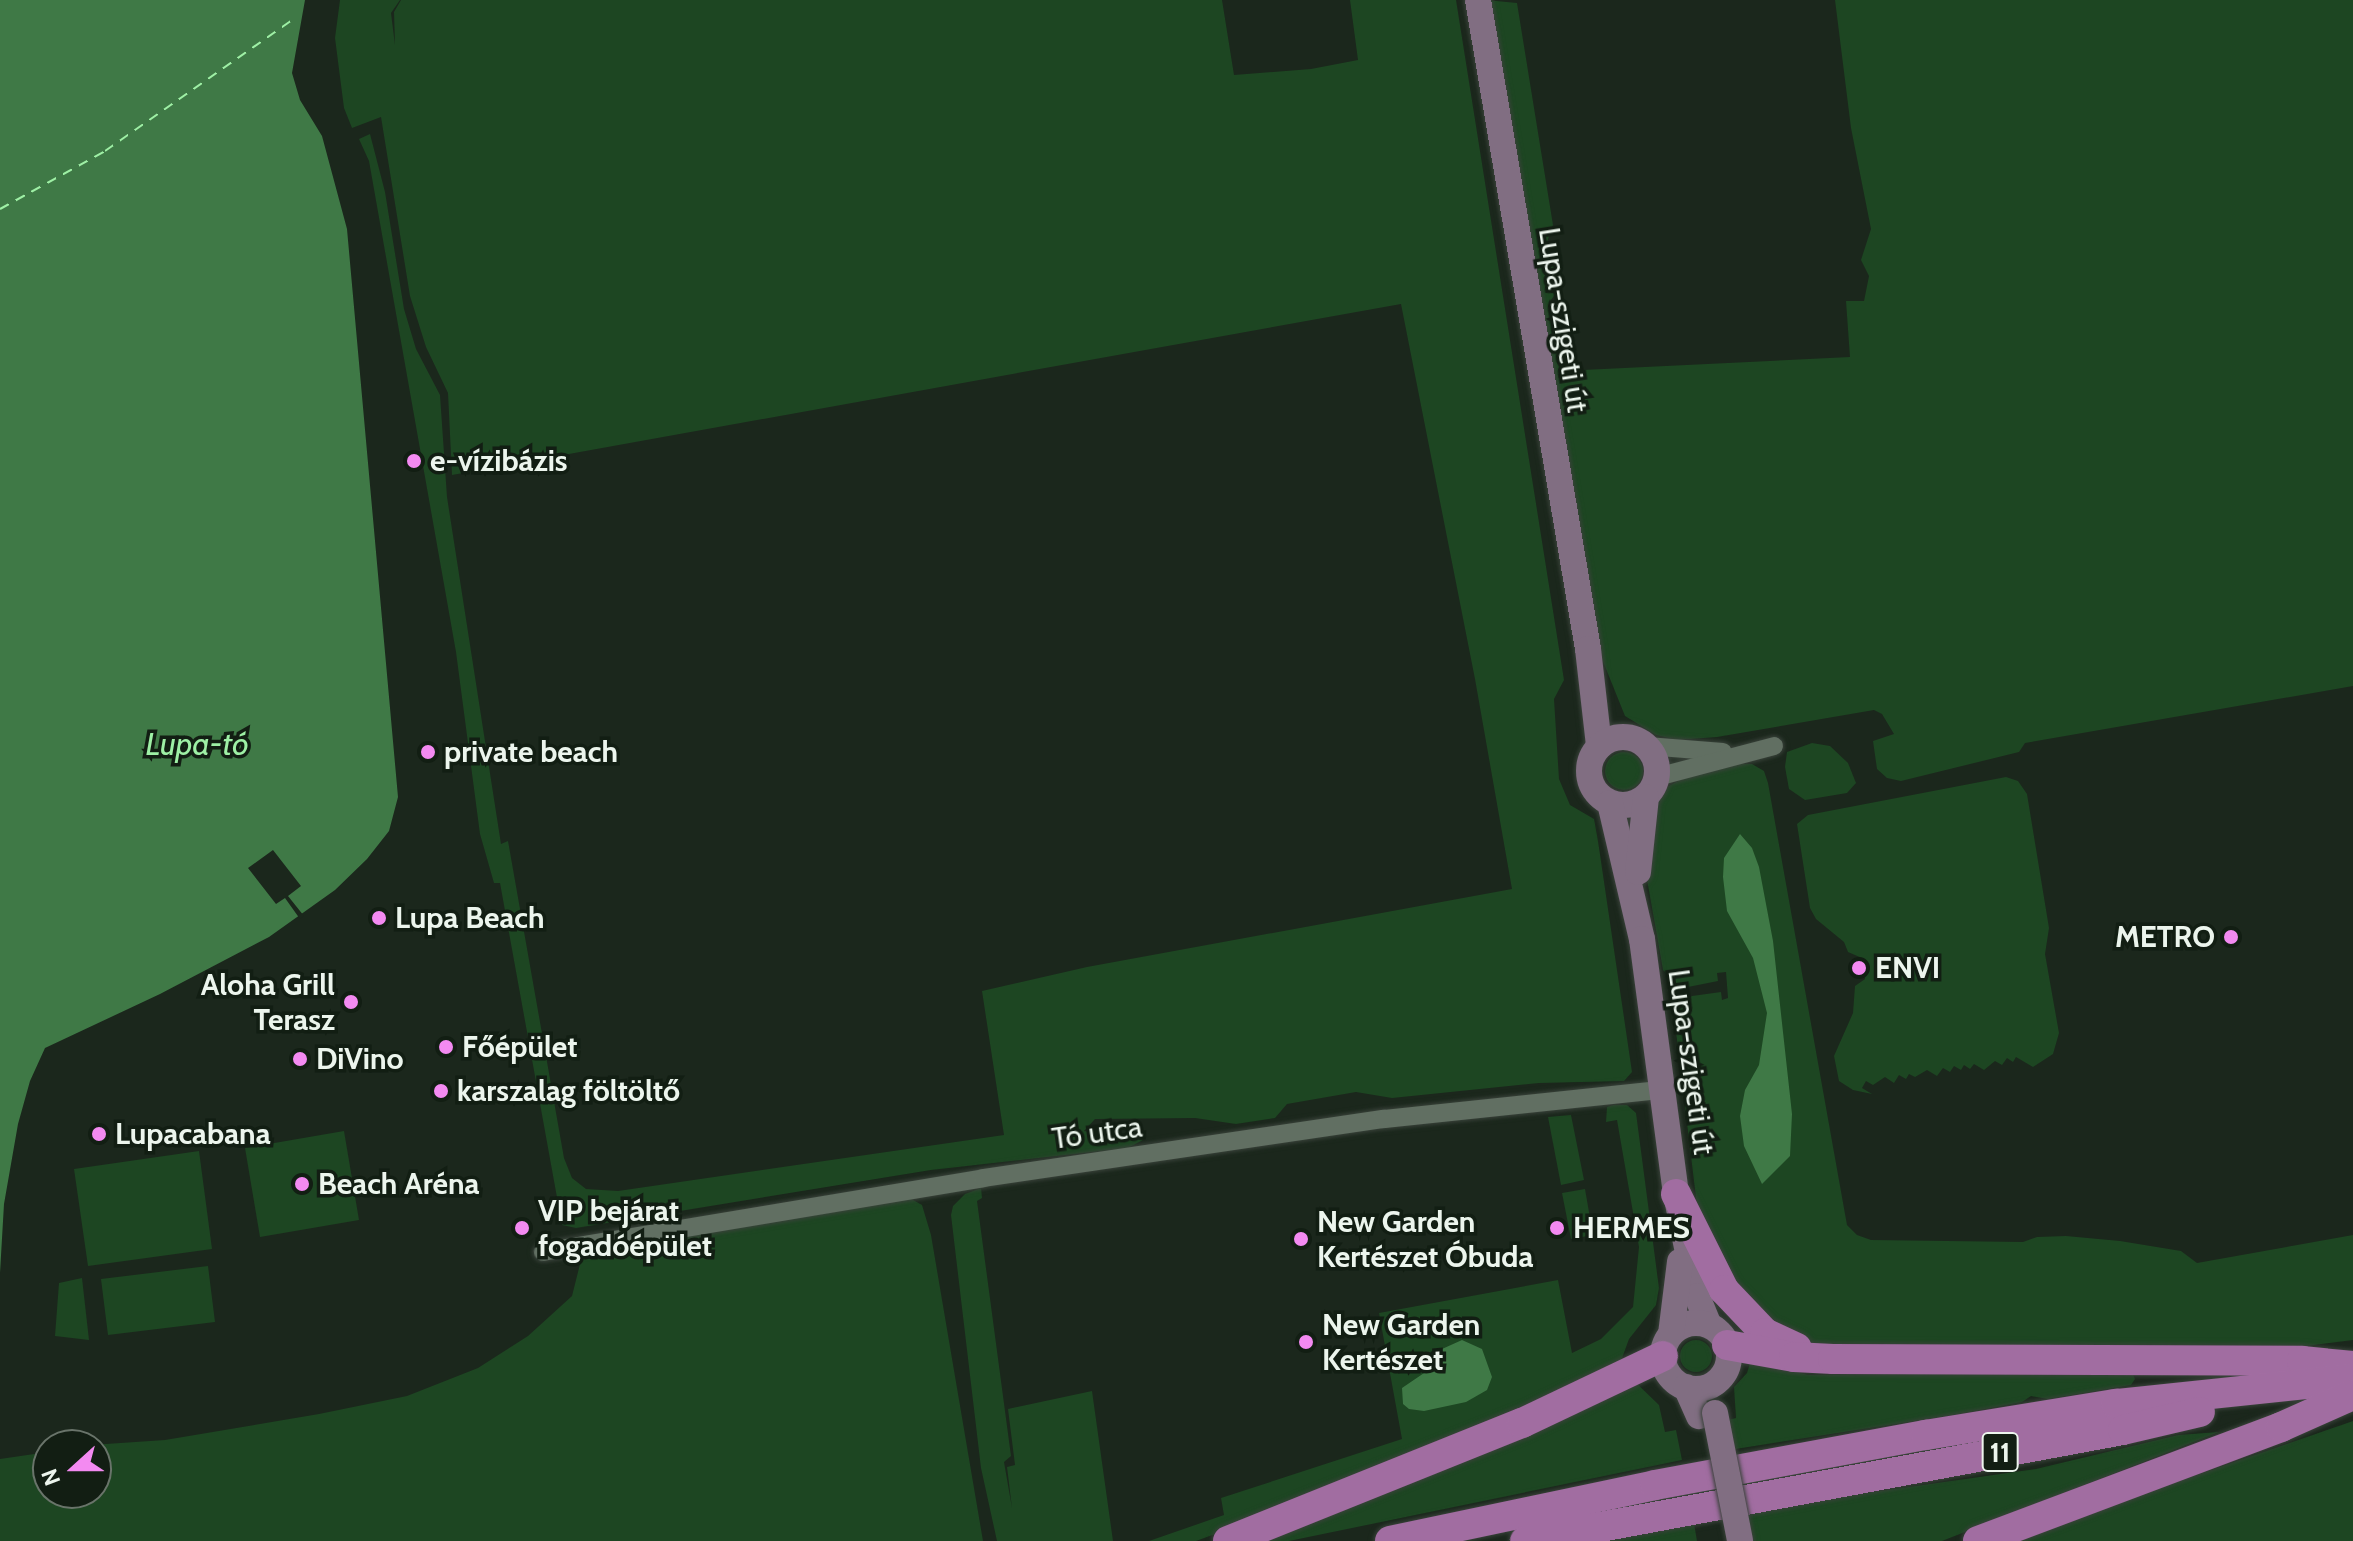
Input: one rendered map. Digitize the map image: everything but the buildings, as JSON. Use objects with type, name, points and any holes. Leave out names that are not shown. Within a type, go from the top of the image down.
[{"type":"main road","points":[[1676,1194],[1724,1290],[1765,1333],[1833,1359]]},
{"type":"main road","points":[[1718,1335],[1794,1357],[1833,1359],[2302,1361],[2353,1366]]},
{"type":"main road","points":[[1228,1541],[1522,1423],[1667,1345]]},
{"type":"main road","name":"11","points":[[1390,1541],[1655,1485],[1926,1435],[2116,1404],[2353,1379]]},
{"type":"main road","name":"11","points":[[1525,1541],[2123,1430],[2307,1386]]},
{"type":"main road","points":[[1978,1541],[2281,1427],[2353,1395]]},
{"type":"street","name":"Lupa-szigeti út","points":[[1478,0],[1588,649],[1599,746],[1589,766],[1589,778],[1594,788],[1610,803],[1642,939]]},
{"type":"street","name":"Lupa-szigeti út","points":[[1588,649],[1619,718],[1656,761],[1637,857],[1642,939],[1676,1194],[1697,1296],[1718,1335]]},
{"type":"street","points":[[1599,746],[1616,737],[1642,743],[1742,752]]},
{"type":"street","points":[[1610,803],[1629,805],[1651,787],[1742,752],[1774,746]]},
{"type":"street","name":"Tó utca","points":[[543,1252],[983,1178],[1384,1119],[1662,1090]]},
{"type":"street","name":"Lupa-szigeti út","points":[[1667,1345],[1679,1288],[1676,1194]]},
{"type":"street","points":[[1722,1541],[1707,1415],[1715,1383],[1727,1366],[1718,1335],[1686,1324],[1667,1345],[1669,1376],[1686,1387],[1707,1415],[1740,1541]]},
{"type":"street","points":[[1686,1387],[1699,1389],[1715,1383]]},
{"type":"shaded area","points":[[340,0],[400,0],[391,13],[395,45],[394,12],[401,0],[1222,0],[1234,75],[1311,69],[1358,60],[1350,0],[1456,0],[1564,680],[1554,699],[1559,779],[1570,805],[1594,819],[1632,1072],[1624,1081],[1539,1083],[1392,1098],[1356,1092],[1287,1104],[1275,1118],[1236,1124],[1195,1118],[1095,1119],[1084,1131],[1143,1140],[1128,1148],[931,1170],[576,1228],[562,1225],[500,883],[494,883],[480,834],[456,652],[369,161],[359,139],[370,134],[385,192],[404,309],[416,349],[440,395],[447,497],[501,844],[508,841],[564,1158],[572,1178],[586,1189],[618,1191],[1004,1135],[982,991],[1087,967],[1512,889],[1475,679],[1401,304],[452,475],[448,393],[426,347],[410,296],[381,117],[352,128],[344,108],[335,38]]},
{"type":"shaded area","points":[[1486,0],[1517,3],[1553,225],[1547,242],[1559,289],[1551,300],[1555,324],[1566,336],[1566,346],[1558,353],[1562,371],[1850,357],[1846,301],[1864,301],[1869,276],[1861,260],[1871,229],[1851,128],[1835,0],[2353,0],[2353,686],[2025,743],[2019,752],[1901,781],[1887,778],[1877,769],[1873,741],[1894,734],[1882,714],[1874,710],[1717,737],[1677,740],[1656,735],[1625,716],[1600,654]]},
{"type":"shaded area","points":[[1812,743],[1830,746],[1848,763],[1856,783],[1847,793],[1805,800],[1789,789],[1785,767],[1787,752]]},
{"type":"shaded area","points":[[1624,752],[1637,758],[1643,771],[1637,784],[1624,790],[1611,784],[1605,771],[1611,758]]},
{"type":"shaded area","points":[[1752,764],[1764,771],[1768,783],[1847,1225],[1857,1235],[1871,1240],[2023,1242],[2037,1237],[2066,1236],[2181,1251],[2197,1263],[2353,1235],[2353,1340],[2281,1349],[1824,1349],[1788,1336],[1750,1307],[1698,1214],[1674,1015],[1679,1005],[1692,996],[1721,992],[1722,1000],[1728,998],[1726,972],[1717,973],[1718,981],[1688,987],[1676,984],[1663,970],[1646,874],[1652,808],[1667,787],[1687,776]]},
{"type":"shaded area","points":[[2006,777],[2018,781],[2027,794],[2049,928],[2045,954],[2059,1033],[2053,1054],[2033,1067],[2016,1057],[2013,1062],[2007,1058],[2002,1065],[1995,1061],[1984,1070],[1974,1064],[1970,1069],[1964,1065],[1961,1070],[1954,1066],[1950,1072],[1943,1068],[1937,1076],[1927,1070],[1915,1077],[1909,1074],[1906,1079],[1899,1075],[1894,1083],[1885,1077],[1873,1085],[1866,1081],[1862,1088],[1872,1094],[1853,1090],[1839,1081],[1834,1056],[1853,1013],[1855,986],[1865,979],[1862,958],[1848,952],[1844,942],[1816,919],[1810,908],[1797,824],[1808,815]]},
{"type":"shaded area","points":[[1627,1105],[1636,1113],[1659,1288],[1656,1305],[1629,1339],[1621,1361],[1605,1374],[1256,1519],[1196,1541],[1149,1541],[1224,1515],[1221,1498],[1402,1439],[1379,1313],[1558,1280],[1572,1353],[1601,1339],[1633,1307],[1639,1247],[1617,1120],[1606,1122],[1607,1107]]},
{"type":"shaded area","points":[[1571,1115],[1584,1180],[1561,1185],[1548,1117]]},
{"type":"shaded area","name":"Beach Aréna","points":[[344,1131],[359,1220],[260,1237],[245,1148]]},
{"type":"shaded area","points":[[199,1151],[212,1249],[88,1266],[74,1169]]},
{"type":"shaded area","points":[[981,1188],[982,1198],[977,1201],[1011,1456],[1004,1462],[1012,1508],[1007,1467],[1015,1465],[1008,1409],[1092,1391],[1113,1541],[997,1541],[981,1468],[951,1215],[953,1206],[965,1194]]},
{"type":"shaded area","points":[[1585,1189],[1593,1235],[1571,1239],[1562,1193]]},
{"type":"shaded area","points":[[908,1197],[922,1205],[931,1235],[983,1541],[0,1541],[0,1459],[32,1454],[32,1509],[112,1509],[112,1444],[165,1440],[407,1396],[478,1368],[528,1336],[572,1296],[582,1256]]},
{"type":"shaded area","points":[[208,1266],[215,1322],[108,1335],[101,1279]]},
{"type":"shaded area","points":[[82,1278],[89,1340],[55,1336],[59,1283]]},
{"type":"shaded area","points":[[1696,1340],[1707,1345],[1712,1356],[1707,1367],[1696,1372],[1685,1367],[1680,1356],[1685,1345]]},
{"type":"shaded area","points":[[1751,1360],[1808,1375],[2132,1372],[2135,1379],[2131,1385],[2048,1399],[2031,1396],[2022,1402],[1953,1415],[1729,1450],[1724,1421],[1736,1418],[1734,1387],[1747,1373]]},
{"type":"shaded area","points":[[1628,1375],[1659,1405],[1665,1432],[1676,1430],[1682,1460],[1289,1541],[1246,1541]]},
{"type":"shaded area","points":[[2353,1421],[2353,1541],[2006,1541]]},
{"type":"shaded area","points":[[2219,1432],[1942,1541],[1748,1541],[1744,1516],[1810,1501],[2036,1469],[2178,1435]]},
{"type":"shaded area","points":[[1692,1511],[1697,1541],[1548,1541]]},
{"type":"water","name":"Lupa-tó","points":[[0,0],[305,0],[292,73],[300,100],[322,136],[347,229],[398,797],[389,831],[367,859],[335,890],[269,937],[160,994],[45,1048],[30,1081],[18,1124],[4,1204],[0,1273]]},
{"type":"water","points":[[1740,834],[1752,848],[1759,867],[1773,941],[1792,1114],[1790,1156],[1762,1184],[1744,1146],[1740,1116],[1745,1090],[1759,1065],[1767,1013],[1753,958],[1727,911],[1723,877],[1724,858]]},
{"type":"water","points":[[1462,1340],[1482,1349],[1492,1377],[1487,1390],[1466,1402],[1424,1411],[1409,1409],[1403,1404],[1402,1388],[1427,1371],[1442,1349]]},
{"type":"pier","points":[[273,850],[301,886],[288,896],[304,916],[300,919],[285,898],[276,904],[248,868]]},
{"type":"ferry route","points":[[0,209],[105,151],[292,20]]},
{"type":"place","name":"e-vízibázis","points":[[414,461]]},
{"type":"place","name":"private beach","points":[[428,752]]},
{"type":"place","name":"Lupa Beach","points":[[379,918]]},
{"type":"place","name":"METRO","points":[[2231,937]]},
{"type":"place","name":"ENVI","points":[[1859,968]]},
{"type":"place","name":"Aloha Grill Terasz","points":[[351,1002]]},
{"type":"place","name":"Főépület","points":[[446,1047]]},
{"type":"place","name":"DiVino","points":[[300,1059]]},
{"type":"place","name":"karszalag föltöltő","points":[[441,1091]]},
{"type":"place","name":"Lupacabana","points":[[99,1134]]},
{"type":"place","name":"Beach Aréna","points":[[302,1184]]},
{"type":"place","name":"VIP bejárat fogadóépület","points":[[522,1228]]},
{"type":"place","name":"HERMES","points":[[1557,1228]]},
{"type":"place","name":"New Garden Kertészet Óbuda","points":[[1301,1239]]},
{"type":"place","name":"New Garden Kertészet","points":[[1306,1342]]}]
